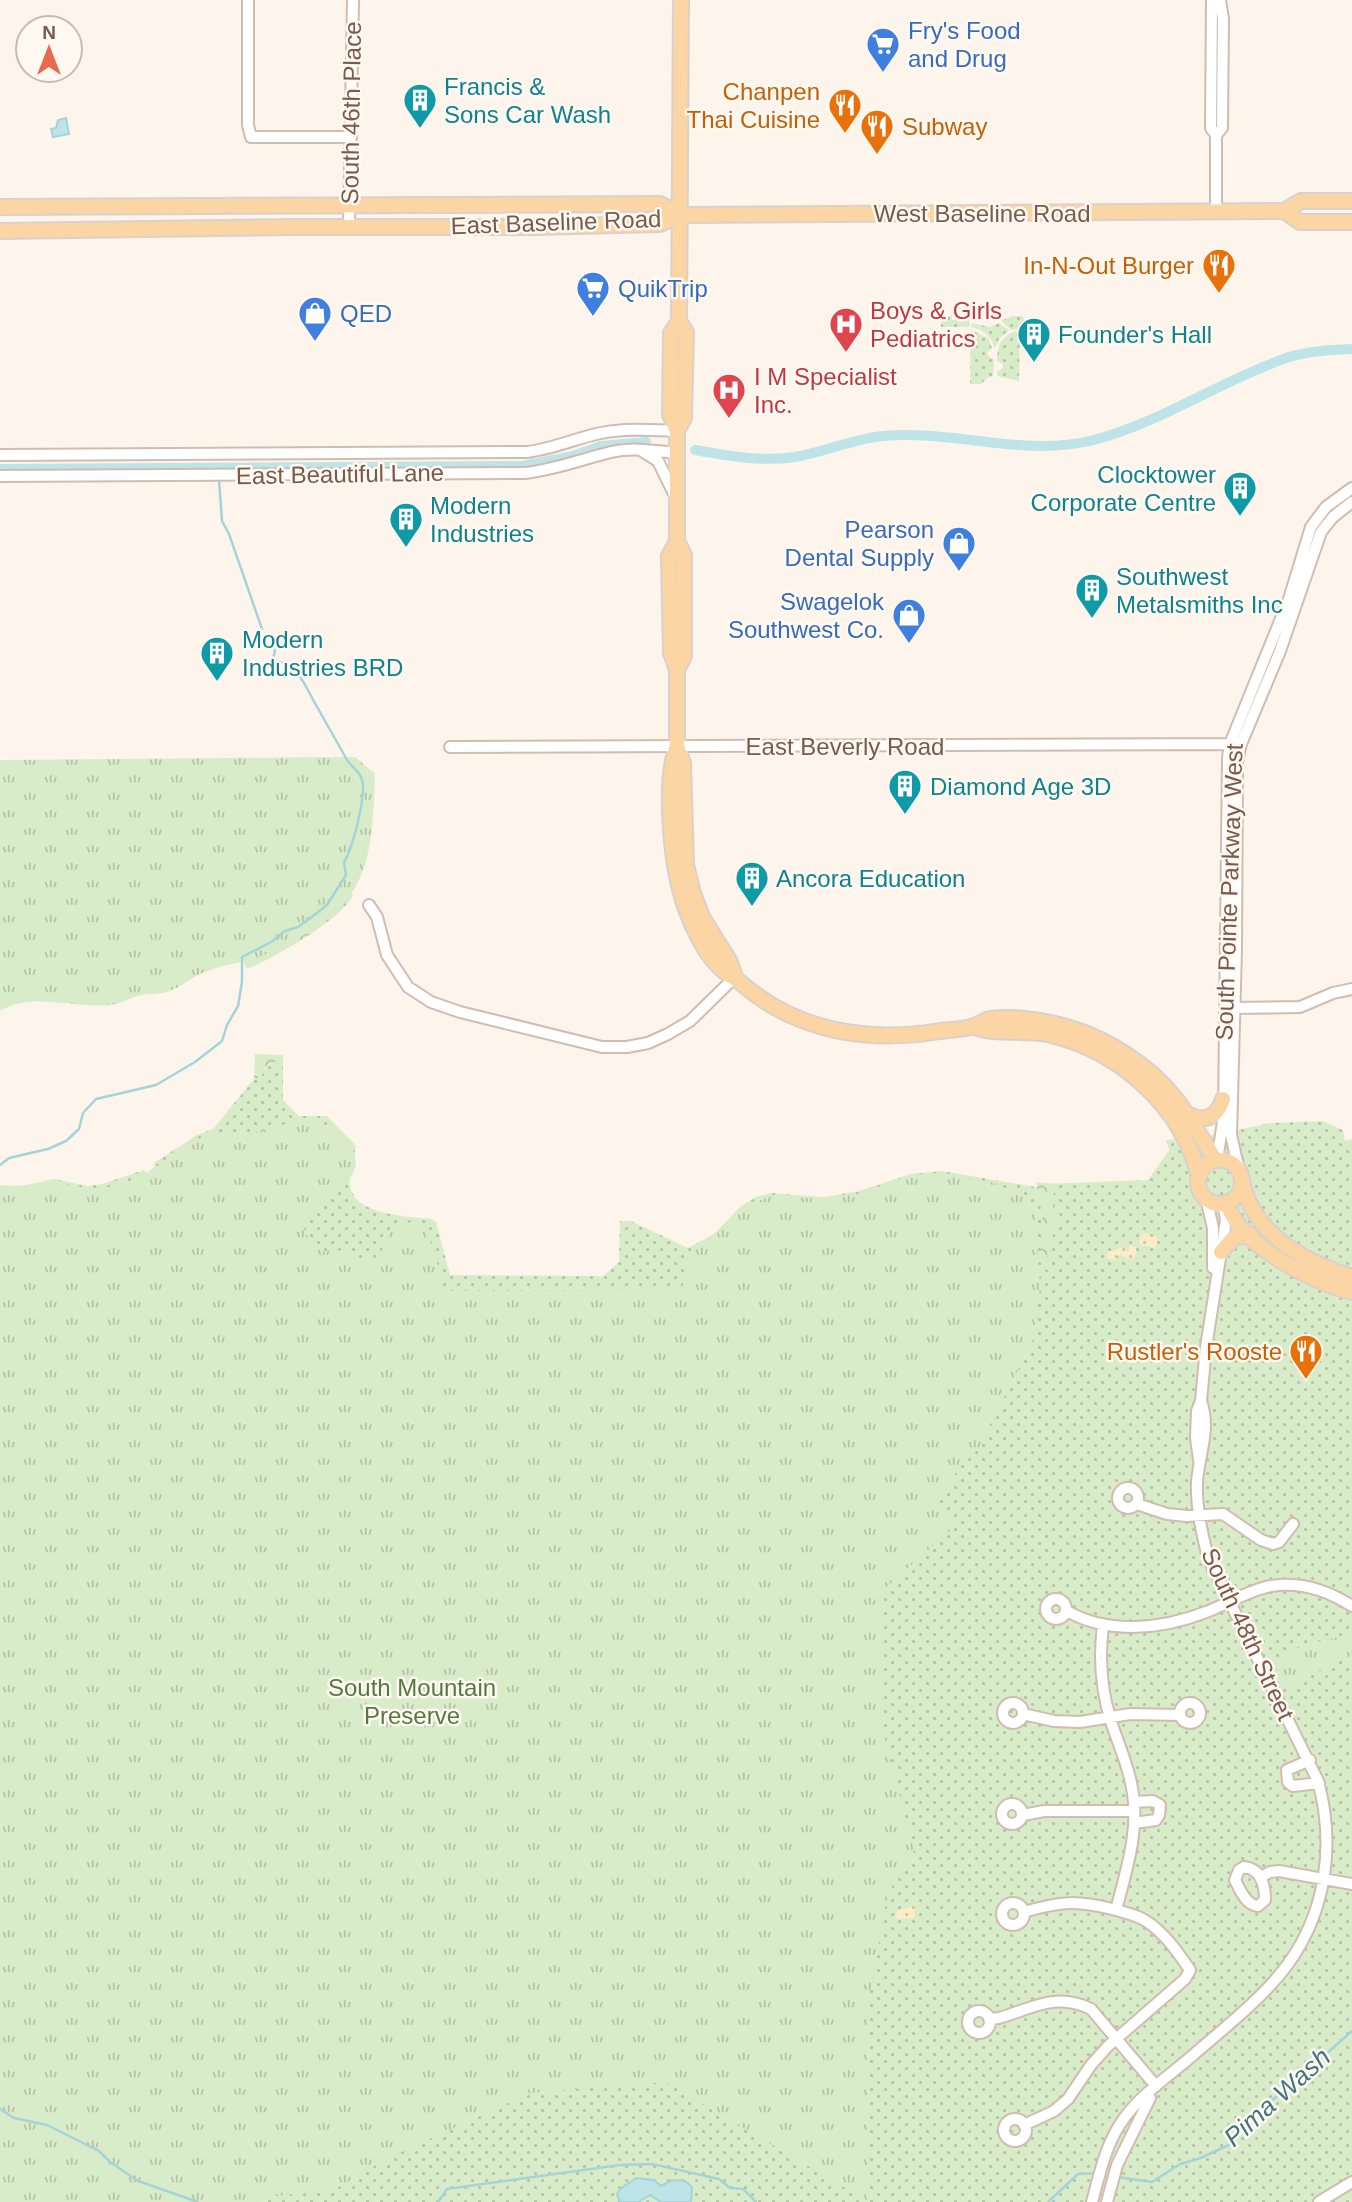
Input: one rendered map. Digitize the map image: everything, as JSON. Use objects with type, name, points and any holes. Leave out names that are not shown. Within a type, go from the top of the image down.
[{"type":"main road","points":[[681,0],[679,321],[671,333],[670,415],[677,431],[677,541],[669,556],[671,653],[677,670],[677,746],[671,763],[673,851],[677,880],[684,905],[698,936],[723,971],[757,995],[784,1012],[833,1031],[869,1037],[905,1036],[973,1026],[989,1019],[1016,1019],[1043,1022],[1084,1034],[1113,1047],[1152,1074],[1185,1113],[1216,1160]]},
{"type":"main road","name":"West Baseline Road","points":[[680,215],[1284,211],[1301,201],[1352,201]]},
{"type":"main road","name":"East Baseline Road","points":[[0,208],[660,204],[680,215]]},
{"type":"main road","points":[[131,207],[131,229]]},
{"type":"main road","name":"West Baseline Road","points":[[1284,211],[1300,222],[1352,222]]},
{"type":"main road","name":"East Baseline Road","points":[[0,231],[534,227],[660,224],[680,215]]},
{"type":"main road","points":[[973,1026],[984,1031],[1047,1034],[1083,1046],[1121,1066],[1166,1108],[1190,1149],[1199,1177],[1199,1188],[1206,1198],[1211,1202],[1225,1203],[1238,1195],[1241,1176]]},
{"type":"main road","points":[[1185,1113],[1195,1118],[1212,1117],[1218,1112],[1223,1099]]},
{"type":"main road","points":[[1199,1177],[1205,1166],[1216,1160],[1232,1163],[1241,1176],[1246,1197],[1254,1213],[1281,1242],[1308,1259],[1352,1277]]},
{"type":"main road","points":[[1225,1203],[1251,1235],[1294,1269],[1352,1292]]},
{"type":"main road","points":[[1221,1252],[1234,1237],[1251,1235]]},
{"type":"street","points":[[248,0],[248,125],[251,137],[351,137]]},
{"type":"street","name":"South 46th Place","points":[[349,227],[353,0]]},
{"type":"street","points":[[1212,0],[1211,128],[1216,135],[1216,211]]},
{"type":"street","points":[[1216,135],[1222,128],[1223,19],[1220,0]]},
{"type":"street","points":[[1212,26],[1217,32],[1217,46],[1222,60],[1212,79]]},
{"type":"street","name":"East Beautiful Lane","points":[[0,455],[527,452],[549,449],[617,430],[677,431]]},
{"type":"street","points":[[640,449],[658,461],[677,502]]},
{"type":"street","name":"East Beautiful Lane","points":[[0,476],[525,473],[550,470],[612,452],[640,449],[677,453]]},
{"type":"street","name":"South Pointe Parkway West","points":[[1241,1176],[1231,1135],[1236,744],[1289,599],[1311,527],[1326,507],[1352,488]]},
{"type":"street","name":"South Pointe Parkway West","points":[[1236,744],[1280,651],[1321,532],[1333,517],[1352,502]]},
{"type":"street","name":"East Beverly Road","points":[[450,747],[1236,744]]},
{"type":"street","points":[[369,905],[377,917],[387,955],[408,987],[431,1002],[460,1012],[602,1047],[638,1045],[668,1034],[690,1021],[735,977]]},
{"type":"street","points":[[1231,1008],[1300,1007],[1333,993],[1352,989]]},
{"type":"street","name":"South Pointe Parkway West","points":[[1216,1160],[1223,1123],[1231,1008]]},
{"type":"street","name":"South 48th Street","points":[[1206,1198],[1213,1228],[1214,1290]]},
{"type":"street","name":"South 48th Street","points":[[1092,2202],[1103,2161],[1125,2116],[1254,2000],[1288,1964],[1316,1912],[1324,1879],[1328,1831],[1319,1783],[1310,1760],[1208,1558],[1199,1516],[1197,1411],[1201,1401],[1214,1290],[1226,1220],[1225,1203]]},
{"type":"street","points":[[1137,1504],[1167,1514],[1223,1514],[1261,1540],[1273,1544],[1279,1542],[1293,1524]]},
{"type":"street","points":[[1067,1611],[1082,1620],[1103,1625],[1135,1627],[1203,1614],[1268,1586],[1282,1585],[1329,1592],[1352,1606]]},
{"type":"street","points":[[1103,1625],[1101,1668],[1110,1717],[1131,1781],[1134,1812],[1131,1854],[1116,1910]]},
{"type":"street","points":[[1023,1714],[1054,1721],[1080,1722],[1130,1714],[1180,1715]]},
{"type":"street","points":[[1310,1760],[1287,1770],[1288,1782],[1293,1786],[1319,1783]]},
{"type":"street","points":[[1023,1815],[1044,1811],[1134,1812]]},
{"type":"street","points":[[1261,1877],[1279,1871],[1352,1884]]},
{"type":"street","points":[[1024,1912],[1074,1901],[1134,1915],[1148,1922],[1190,1970],[1185,1979],[1116,2039],[1091,2065],[1068,2099],[1054,2111],[1024,2125]]},
{"type":"street","points":[[989,2019],[1048,2003],[1069,2001],[1091,2009],[1156,2086]]},
{"type":"street","name":"South 48th Street","points":[[1107,2202],[1126,2142],[1156,2086]]},
{"type":"street","points":[[1319,2202],[1352,2182]]},
{"type":"green space","points":[[941,316],[952,316],[952,320],[957,320],[957,316],[965,316],[970,322],[968,327],[941,327]]},
{"type":"green space","points":[[1012,316],[1023,316],[1026,327],[1011,330],[1001,321]]},
{"type":"green space","points":[[972,323],[990,327],[999,323],[1009,330],[999,339],[995,349],[989,337],[971,327]]},
{"type":"green space","points":[[1020,329],[1019,381],[997,376],[997,372],[1003,368],[1003,364],[997,361],[1000,345],[1005,337]]},
{"type":"green space","points":[[971,330],[988,338],[992,348],[987,353],[994,359],[993,376],[981,384],[970,384]]},
{"type":"green space","points":[[355,757],[375,774],[369,849],[355,889],[342,906],[324,922],[271,952],[204,972],[164,993],[141,995],[116,1004],[102,1005],[27,1002],[0,1011],[0,760]]},
{"type":"green space","points":[[345,889],[353,895],[336,915],[289,948],[247,969],[241,956]]},
{"type":"green space","points":[[255,1054],[283,1055],[283,1060],[269,1065],[261,1077],[254,1079]]},
{"type":"green space","name":"South Mountain Preserve","points":[[283,1060],[283,1100],[299,1116],[327,1116],[356,1146],[350,1176],[354,1195],[371,1209],[436,1222],[450,1275],[603,1276],[619,1262],[620,1221],[631,1221],[688,1248],[714,1234],[740,1207],[756,1197],[771,1193],[824,1197],[859,1191],[911,1174],[942,1171],[1036,1187],[1039,1196],[1043,1184],[1148,1180],[1169,1150],[1166,1140],[1214,1135],[1270,1123],[1323,1121],[1343,1130],[1345,1141],[1352,1139],[1352,2202],[208,2202],[0,1300],[0,1185],[17,1187],[54,1179],[88,1186],[144,1170],[150,1178],[155,1174],[154,1163],[197,1135],[213,1129],[254,1079],[261,1077],[269,1065]]},
{"type":"green space","name":"South Mountain Preserve","points":[[307,1118],[337,1132],[352,1148],[356,1158],[350,1178],[322,1199],[309,1219],[304,1230],[314,1247],[324,1252],[344,1251],[362,1259],[379,1257],[390,1230],[407,1223],[418,1223],[423,1226],[431,1243],[445,1291],[682,1290],[690,1251],[715,1236],[745,1206],[771,1196],[824,1199],[858,1194],[911,1175],[942,1173],[995,1183],[1028,1201],[1034,1212],[1040,1285],[1035,1336],[978,1449],[964,1462],[936,1500],[958,1524],[882,1591],[883,1731],[914,1851],[888,1893],[867,2009],[869,2202],[666,2082],[530,2093],[388,2158],[332,2191],[260,2197],[257,2202],[0,2202],[0,1186],[38,1185],[53,1179],[89,1188],[119,1185],[148,1172],[207,1135],[250,1133]]},
{"type":"green space","points":[[1036,1182],[1057,1184],[1052,1199],[1060,1216],[1060,1226],[1052,1236],[1047,1254],[1052,1272],[1045,1269],[1039,1259],[1044,1226]]},
{"type":"green space","points":[[1352,1629],[1352,1655],[1300,1679],[1287,1689],[1272,1661],[1307,1644],[1349,1635]]},
{"type":"sand","points":[[1144,1233],[1156,1237],[1158,1241],[1155,1248],[1140,1244]]},
{"type":"sand","points":[[1133,1245],[1137,1249],[1134,1258],[1128,1259],[1121,1254],[1114,1260],[1107,1259],[1108,1251],[1122,1247],[1128,1252]]},
{"type":"sand","points":[[915,1908],[915,1917],[898,1920],[897,1911]]},
{"type":"water","points":[[66,118],[69,134],[53,137],[51,129],[56,128],[58,120]]},
{"type":"water","points":[[636,2178],[654,2180],[661,2186],[672,2180],[685,2181],[692,2187],[691,2202],[661,2202],[650,2195],[638,2202],[620,2202],[617,2194],[620,2189]]},
{"type":"waterway","points":[[695,450],[770,459],[806,455],[883,436],[909,435],[1015,445],[1068,445],[1094,440],[1144,423],[1264,366],[1289,357],[1352,349]]},
{"type":"waterway","points":[[0,469],[523,466],[573,456],[601,446],[646,442]]},
{"type":"waterway","points":[[219,480],[222,521],[262,629]]},
{"type":"waterway","points":[[0,1165],[9,1158],[48,1149],[66,1141],[79,1129],[83,1113],[96,1099],[156,1085],[195,1062],[222,1041],[227,1025],[238,1006],[242,957],[271,942],[285,931],[298,927],[327,905],[346,875],[344,862],[360,813],[362,779],[346,758],[295,670],[286,664],[273,661],[275,650]]},
{"type":"waterway","name":"Pima Wash","points":[[1117,2177],[1152,2182],[1180,2164],[1229,2145],[1247,2119],[1284,2091],[1352,2031]]},
{"type":"waterway","points":[[0,2109],[14,2118],[47,2125],[99,2151],[138,2181],[198,2202]]},
{"type":"waterway","name":"Pima Wash","points":[[438,2202],[447,2189],[620,2165],[652,2164],[719,2179],[730,2188],[743,2189],[756,2202]]},
{"type":"waterway","name":"Pima Wash","points":[[1048,2202],[1078,2174],[1097,2173]]},
{"type":"place","name":"Fry's Food and Drug","points":[[883,74]]},
{"type":"place","name":"Francis & Sons Car Wash","points":[[420,130]]},
{"type":"place","name":"Chanpen Thai Cuisine","points":[[845,135]]},
{"type":"place","name":"Subway","points":[[877,156]]},
{"type":"place","name":"In-N-Out Burger","points":[[1219,295]]},
{"type":"place","name":"QuikTrip","points":[[593,318]]},
{"type":"place","name":"QED","points":[[315,343]]},
{"type":"place","name":"Boys & Girls Pediatrics","points":[[846,354]]},
{"type":"place","name":"Founder's Hall","points":[[1034,364]]},
{"type":"place","name":"I M Specialist Inc.","points":[[729,420]]},
{"type":"place","name":"Clocktower Corporate Centre","points":[[1240,518]]},
{"type":"place","name":"Modern Industries","points":[[406,549]]},
{"type":"place","name":"Pearson Dental Supply","points":[[959,573]]},
{"type":"place","name":"Southwest Metalsmiths Inc","points":[[1092,620]]},
{"type":"place","name":"Swagelok Southwest Co.","points":[[909,645]]},
{"type":"place","name":"Modern Industries BRD","points":[[217,683]]},
{"type":"place","name":"Diamond Age 3D","points":[[905,816]]},
{"type":"place","name":"Ancora Education","points":[[752,908]]},
{"type":"place","name":"Rustler's Rooste","points":[[1306,1381]]}]
